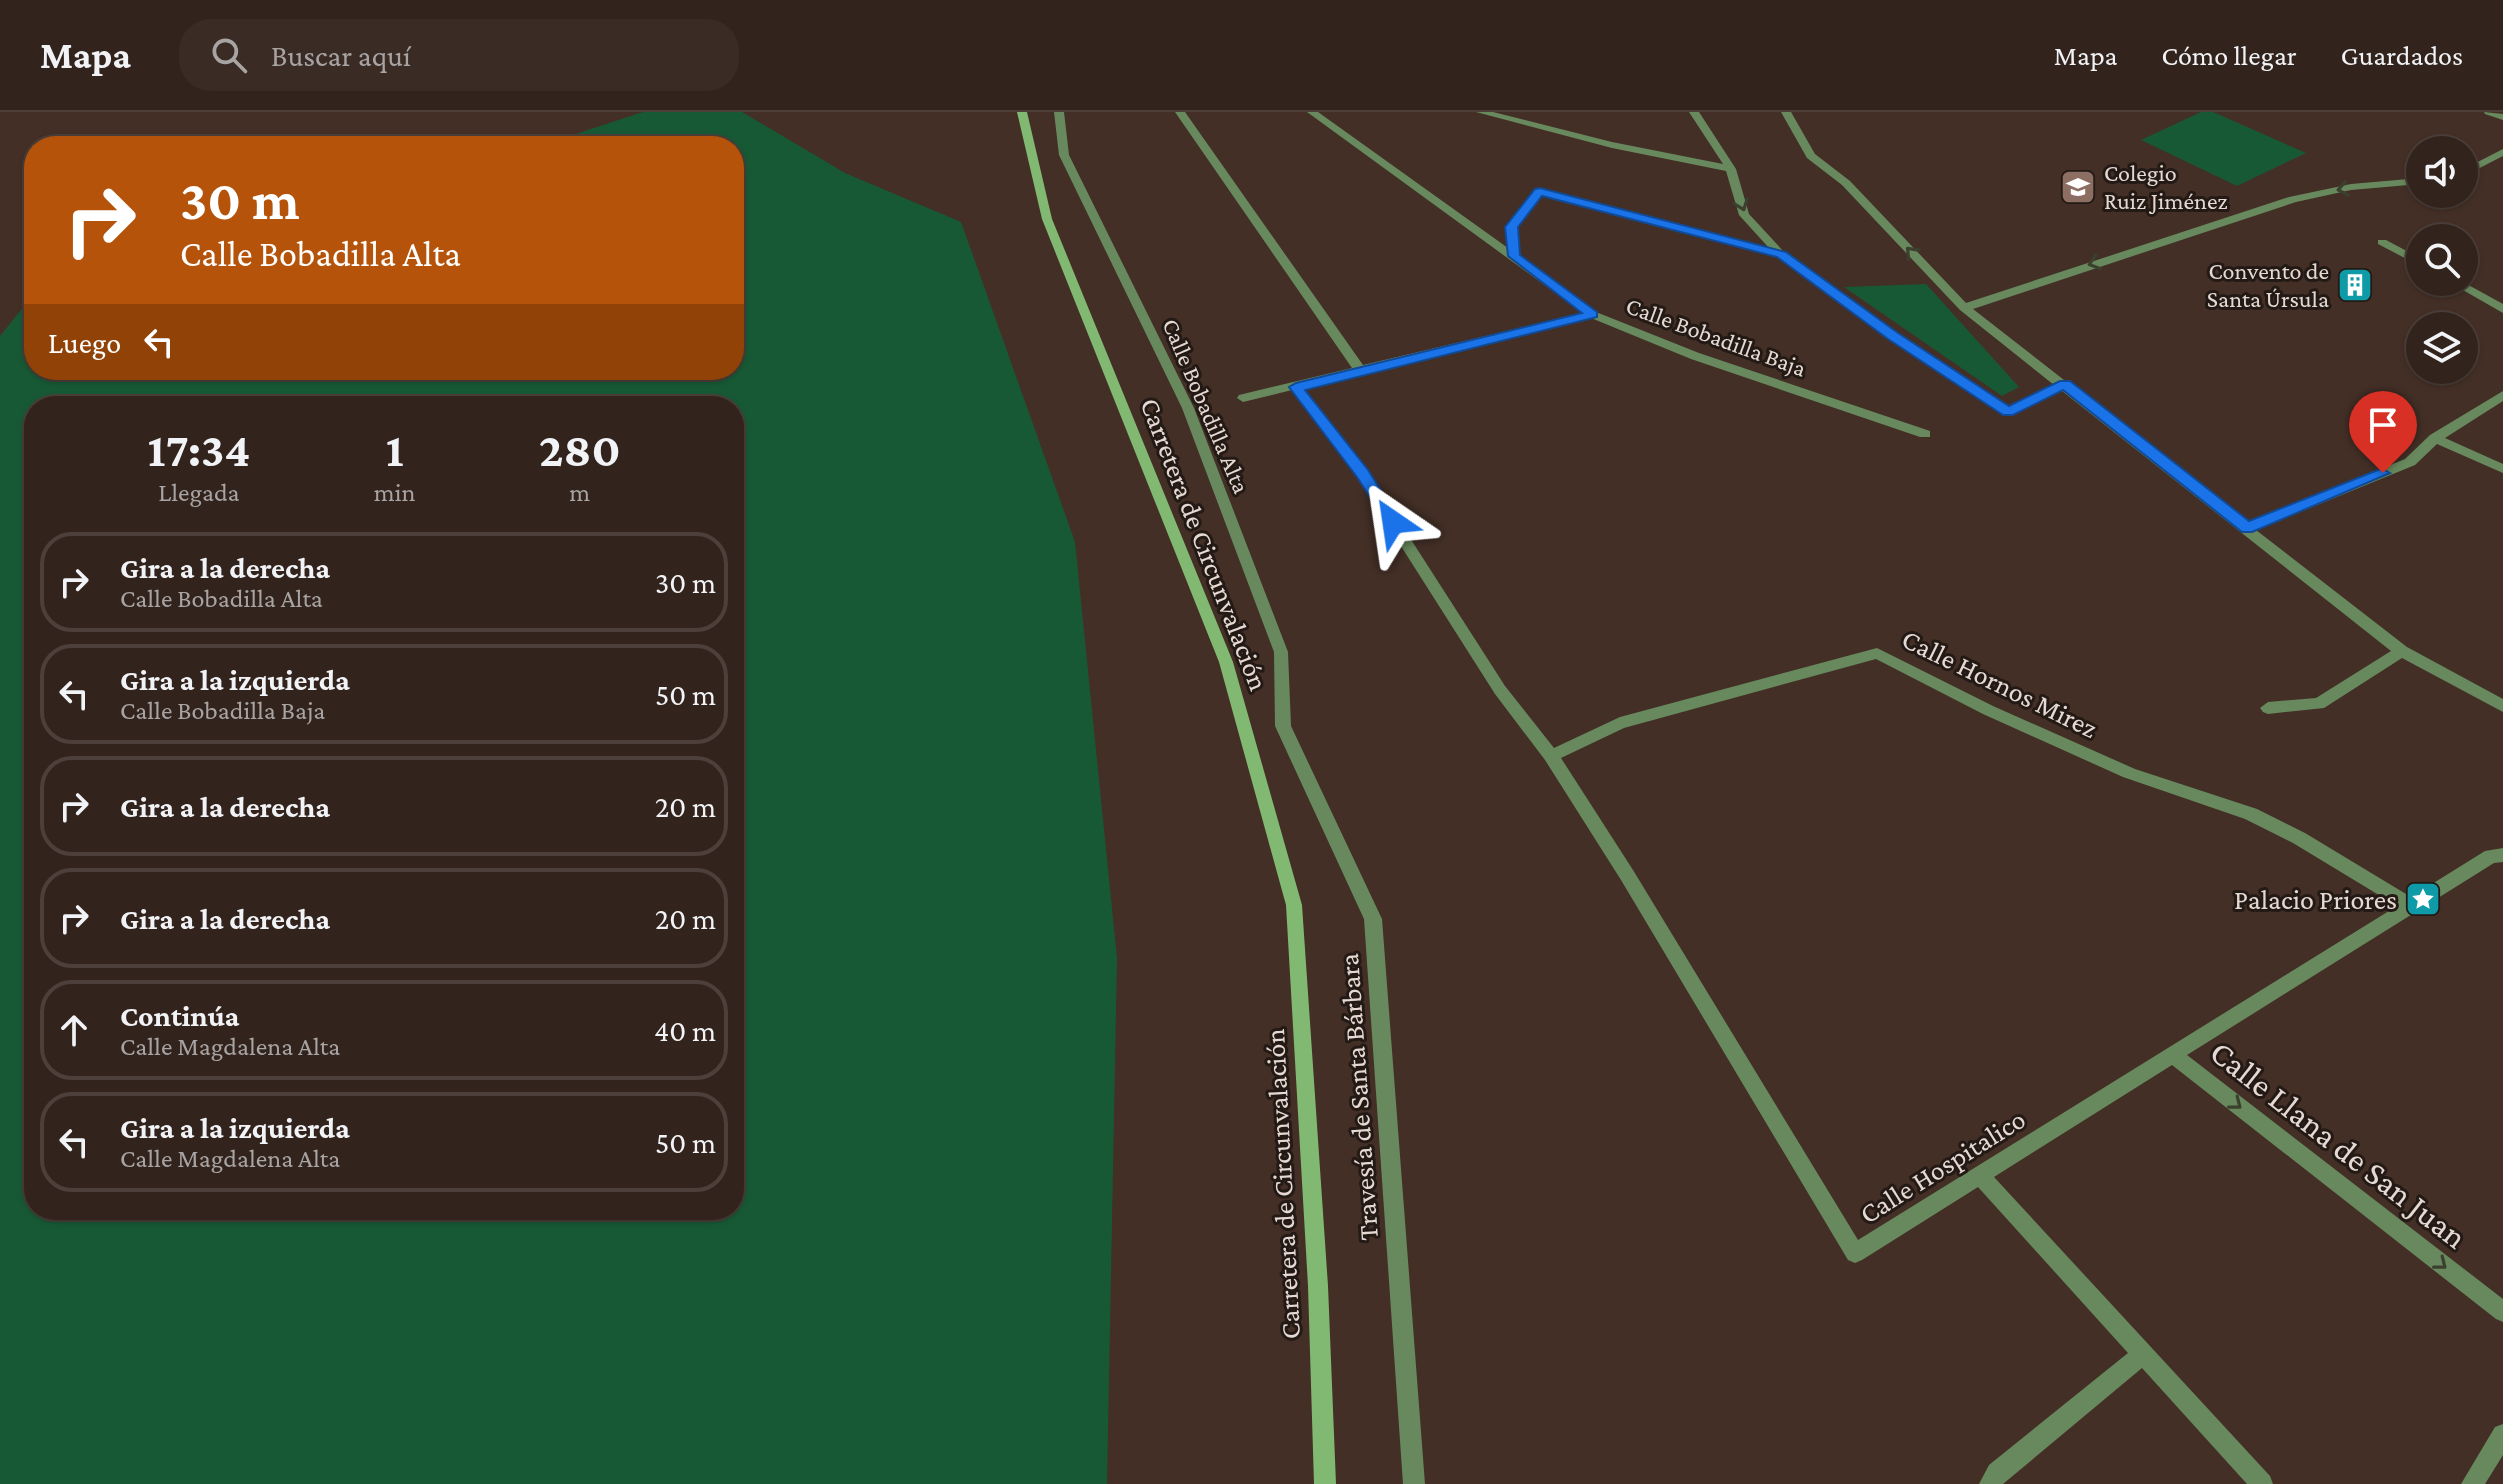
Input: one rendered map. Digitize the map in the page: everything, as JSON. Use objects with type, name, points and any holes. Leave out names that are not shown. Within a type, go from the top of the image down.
[{"type":"main road","name":"Carretera de Circunvalación","points":[[1022,112],[1047,219],[1226,662],[1294,905],[1318,1286],[1325,1484]]},
{"type":"street","name":"Calle Bobadilla Alta","points":[[1059,112],[1064,155],[1187,404],[1281,652],[1283,726]]},
{"type":"street","points":[[1180,112],[1360,370]]},
{"type":"street","name":"Calle Bobadilla Baja","points":[[1312,112],[1592,314],[1695,356],[1925,434]]},
{"type":"street","points":[[1484,112],[1612,145],[1731,169]]},
{"type":"street","points":[[1694,112],[1731,169],[1744,215],[1781,255],[1893,336],[2008,412],[2065,384]]},
{"type":"street","points":[[1786,112],[1811,156],[1846,183],[1964,308],[2065,384],[2402,651],[2503,706]]},
{"type":"street","points":[[2489,112],[2503,117]]},
{"type":"street","points":[[2478,165],[2503,152]]},
{"type":"street","points":[[1964,308],[2293,199],[2351,187],[2406,182]]},
{"type":"street","points":[[1514,256],[1511,227],[1540,191],[1781,255]]},
{"type":"street","points":[[2382,242],[2406,255]]},
{"type":"street","points":[[2478,295],[2503,309]]},
{"type":"street","name":"Calle Bobadilla Alta","points":[[1243,398],[1592,314]]},
{"type":"street","name":"Calle Hospitalico","points":[[1296,387],[1362,474],[1500,690],[1551,756],[1627,875],[1855,1253],[2174,1056],[2410,905],[2491,856],[2503,855]]},
{"type":"street","points":[[2247,528],[2410,462],[2435,438],[2503,395]]},
{"type":"street","points":[[2435,438],[2503,469]]},
{"type":"street","points":[[2268,708],[2319,704],[2402,651]]},
{"type":"street","name":"Calle Hornos Mirez","points":[[1551,756],[1620,723],[1877,653],[1988,710],[2129,773],[2251,814],[2299,838],[2410,905]]},
{"type":"street","name":"Travesía de Santa Bárbara","points":[[1283,726],[1373,919],[1414,1484]]},
{"type":"street","name":"Calle Llana de San Juan","points":[[2174,1056],[2503,1312]]},
{"type":"street","points":[[1979,1175],[2262,1484]]},
{"type":"street","points":[[1990,1484],[1997,1473],[2141,1355]]},
{"type":"street","points":[[2472,1484],[2503,1435]]},
{"type":"green space","points":[[643,112],[742,112],[845,173],[961,222],[1075,542],[1117,958],[1107,1484],[0,1484],[0,336],[24,306],[24,380],[744,380],[744,136],[570,136]]},
{"type":"green space","points":[[2201,112],[2213,112],[2306,153],[2237,186],[2141,140]]},
{"type":"green space","points":[[1926,284],[2019,387],[2002,396],[1844,287]]},
{"type":"place","name":"Colegio Ruiz Jiménez","points":[[2078,187]]},
{"type":"place","name":"Convento de Santa Úrsula","points":[[2355,285]]},
{"type":"place","name":"Palacio Priores","points":[[2423,899]]},
{"type":"route","points":[[1393,522],[1362,474],[1296,387],[1592,314],[1514,256],[1511,227],[1540,191],[1781,255],[1893,336],[2008,412],[2065,384],[2247,528],[2383,473]]}]
